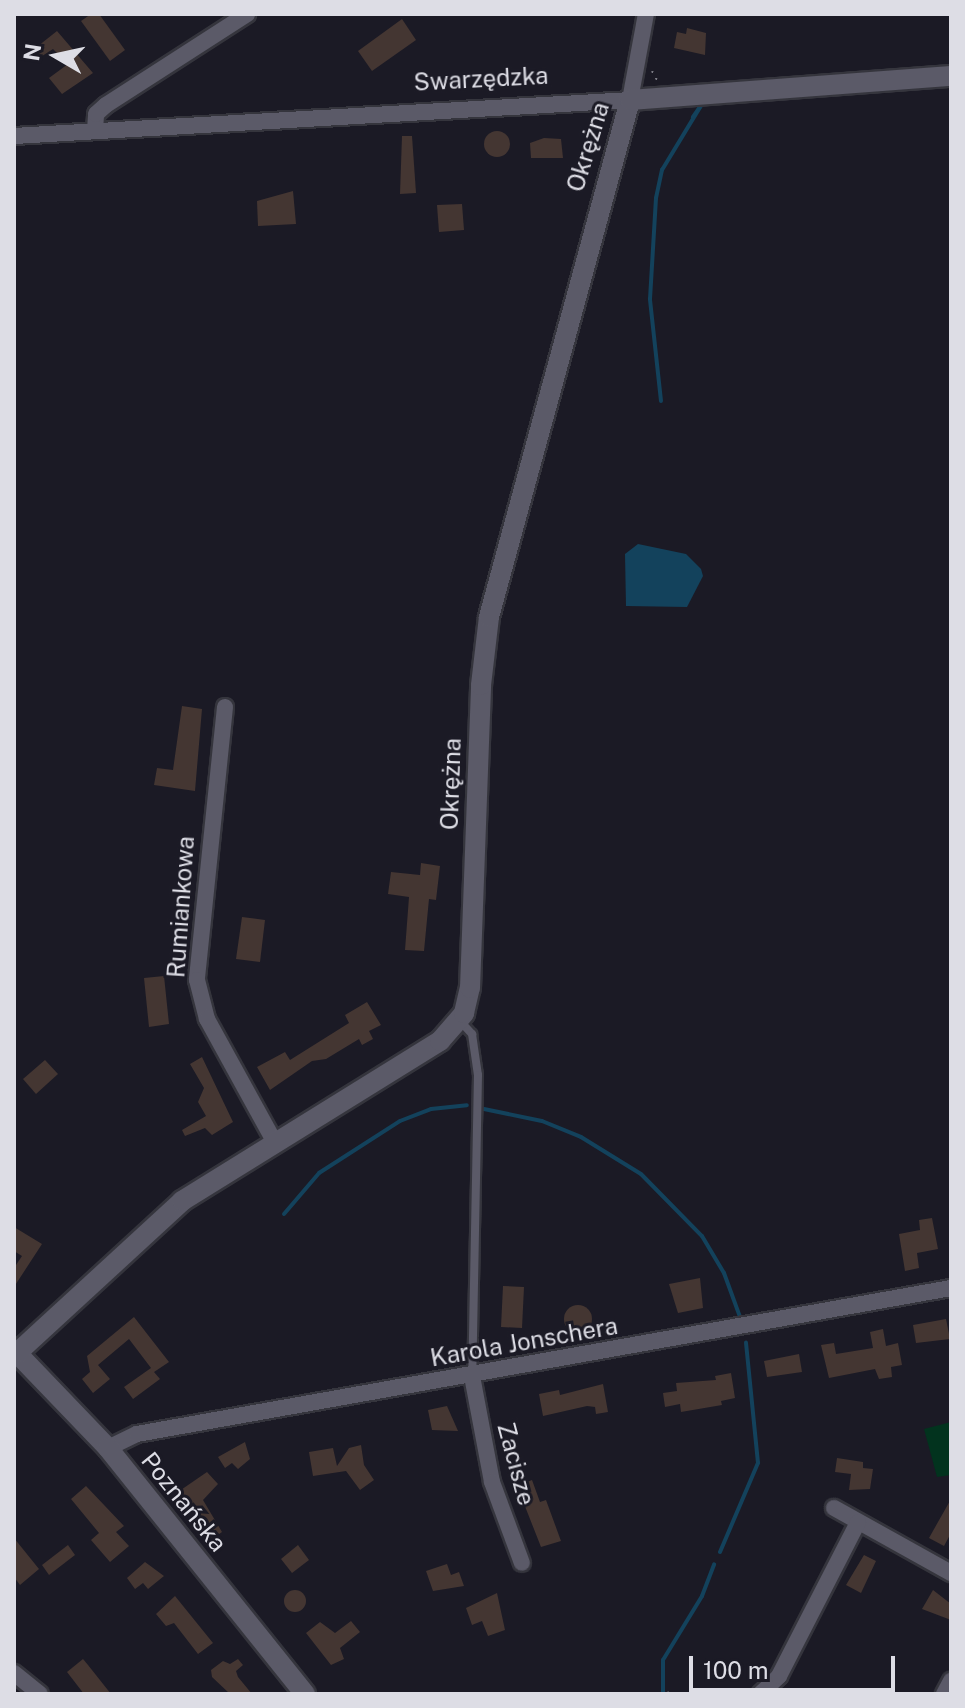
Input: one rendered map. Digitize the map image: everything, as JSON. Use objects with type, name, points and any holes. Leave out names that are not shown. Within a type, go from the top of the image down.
[{"type":"street","points":[[95,130],[96,114],[106,105],[247,14]]},
{"type":"street","name":"Okrężna","points":[[460,1021],[470,988],[481,685],[489,617],[630,100],[646,14]]},
{"type":"street","name":"Swarzędzka","points":[[14,136],[630,100],[951,76]]},
{"type":"street","name":"Rumiankowa","points":[[225,707],[197,980],[207,1019],[274,1141]]},
{"type":"street","points":[[16,1351],[163,1217],[274,1141],[440,1041],[460,1021]]},
{"type":"street","name":"Karola Jonschera","points":[[108,1448],[137,1434],[951,1288]]},
{"type":"street","name":"Poznańska","points":[[16,1351],[108,1448],[305,1694]]},
{"type":"street","name":"Zacisze","points":[[472,1376],[492,1482],[522,1563]]},
{"type":"street","points":[[834,1508],[951,1573]]},
{"type":"street","points":[[760,1694],[779,1676],[858,1522]]},
{"type":"street","points":[[14,1673],[40,1694]]},
{"type":"street","points":[[944,1694],[951,1681]]},
{"type":"lane","points":[[460,1021],[472,1034],[478,1075],[472,1376]]},
{"type":"path","points":[[659,1694],[671,1692]]},
{"type":"green space","points":[[951,1422],[951,1475],[937,1477],[924,1429]]},
{"type":"water","points":[[638,544],[686,554],[701,569],[703,576],[687,607],[626,606],[625,554]]},
{"type":"building","points":[[91,14],[99,14],[125,50],[110,61],[81,21]]},
{"type":"building","points":[[402,19],[416,40],[372,71],[358,51]]},
{"type":"building","points":[[687,28],[706,33],[705,55],[674,48],[677,32],[686,34]]},
{"type":"building","points":[[57,31],[93,73],[62,94],[49,78],[68,64],[53,49],[39,58],[33,50]]},
{"type":"building","points":[[497,131],[506,135],[510,144],[506,153],[497,157],[488,153],[484,144],[488,135]]},
{"type":"building","points":[[402,136],[412,136],[416,193],[400,194]]},
{"type":"building","points":[[544,138],[561,139],[563,158],[531,158],[530,143]]},
{"type":"building","points":[[293,191],[296,224],[258,226],[257,201]]},
{"type":"building","points":[[462,204],[464,230],[439,232],[437,205]]},
{"type":"building","points":[[182,706],[202,709],[195,791],[154,785],[157,768],[173,770]]},
{"type":"building","points":[[421,863],[440,866],[436,900],[429,899],[424,951],[405,950],[409,897],[388,894],[391,872],[420,875]]},
{"type":"building","points":[[242,917],[265,920],[260,962],[236,959]]},
{"type":"building","points":[[164,976],[169,1024],[149,1027],[144,978]]},
{"type":"building","points":[[367,1002],[381,1025],[369,1031],[373,1039],[362,1045],[359,1039],[326,1059],[312,1061],[270,1090],[257,1067],[285,1052],[290,1060],[349,1023],[345,1015]]},
{"type":"building","points":[[202,1057],[233,1122],[212,1135],[205,1128],[185,1136],[182,1130],[206,1116],[198,1102],[204,1088],[190,1064]]},
{"type":"building","points":[[45,1060],[58,1074],[36,1094],[23,1079]]},
{"type":"building","points":[[932,1218],[938,1249],[917,1253],[919,1268],[905,1271],[899,1234],[920,1230],[919,1220]]},
{"type":"building","points":[[14,1227],[42,1244],[14,1287],[14,1268],[22,1256],[14,1251]]},
{"type":"building","points":[[700,1278],[703,1308],[678,1313],[669,1284]]},
{"type":"building","points":[[503,1286],[524,1287],[522,1328],[501,1327]]},
{"type":"building","points":[[578,1305],[588,1309],[592,1319],[588,1329],[578,1333],[568,1329],[564,1319],[568,1309]]},
{"type":"building","points":[[134,1317],[169,1362],[154,1372],[160,1379],[133,1399],[124,1387],[151,1368],[129,1339],[98,1365],[110,1379],[93,1393],[82,1379],[90,1372],[87,1356]]},
{"type":"building","points":[[946,1319],[950,1339],[916,1343],[913,1325]]},
{"type":"building","points":[[883,1329],[886,1346],[898,1343],[902,1365],[891,1367],[892,1377],[879,1379],[875,1369],[829,1378],[821,1345],[834,1343],[836,1354],[873,1348],[870,1332]]},
{"type":"building","points":[[799,1354],[802,1372],[767,1377],[764,1361]]},
{"type":"building","points":[[731,1373],[735,1398],[721,1401],[722,1405],[681,1412],[680,1404],[665,1407],[663,1393],[677,1391],[676,1383],[716,1380],[715,1376]]},
{"type":"building","points":[[603,1384],[608,1412],[596,1414],[595,1407],[587,1406],[543,1416],[539,1394],[559,1390],[560,1395]]},
{"type":"building","points":[[447,1406],[458,1431],[432,1430],[428,1410]]},
{"type":"building","points":[[245,1442],[250,1459],[238,1469],[232,1463],[225,1468],[218,1457]]},
{"type":"building","points":[[361,1445],[364,1465],[374,1480],[360,1490],[346,1471],[313,1476],[309,1452],[333,1448],[337,1466],[349,1448]]},
{"type":"building","points":[[837,1458],[863,1462],[863,1468],[873,1469],[870,1489],[849,1490],[851,1474],[835,1472]]},
{"type":"building","points":[[207,1472],[218,1484],[203,1500],[222,1532],[212,1539],[175,1494]]},
{"type":"building","points":[[532,1480],[540,1502],[546,1500],[561,1541],[541,1547],[517,1486]]},
{"type":"building","points":[[86,1486],[124,1526],[116,1532],[129,1546],[110,1562],[91,1540],[99,1533],[71,1499]]},
{"type":"building","points":[[951,1499],[951,1533],[944,1546],[929,1538]]},
{"type":"building","points":[[14,1538],[39,1569],[20,1585],[14,1577]]},
{"type":"building","points":[[68,1545],[75,1555],[49,1575],[42,1565]]},
{"type":"building","points":[[298,1545],[309,1560],[292,1573],[281,1559]]},
{"type":"building","points":[[864,1555],[876,1561],[861,1593],[846,1585]]},
{"type":"building","points":[[145,1562],[164,1576],[148,1589],[143,1583],[135,1589],[127,1578]]},
{"type":"building","points":[[447,1564],[451,1575],[459,1572],[464,1586],[433,1591],[426,1571]]},
{"type":"building","points":[[295,1590],[303,1593],[306,1601],[303,1609],[295,1612],[287,1609],[284,1601],[287,1593]]},
{"type":"building","points":[[933,1590],[951,1604],[951,1620],[922,1609]]},
{"type":"building","points":[[497,1593],[505,1630],[488,1636],[482,1621],[472,1625],[466,1608]]},
{"type":"building","points":[[175,1596],[213,1643],[198,1654],[174,1623],[166,1626],[156,1614]]},
{"type":"building","points":[[351,1621],[360,1632],[340,1648],[344,1659],[331,1665],[306,1633],[320,1622],[335,1633]]},
{"type":"building","points":[[83,1659],[111,1694],[84,1694],[67,1672]]},
{"type":"building","points":[[238,1659],[243,1665],[236,1671],[238,1677],[252,1694],[230,1694],[212,1677],[211,1670],[223,1661],[230,1664]]},
{"type":"waterway","points":[[661,401],[650,299],[656,198],[662,170],[702,104],[693,117]]},
{"type":"waterway","points":[[284,1214],[319,1173],[400,1121],[431,1109],[467,1105]]},
{"type":"waterway","points":[[484,1109],[542,1121],[581,1137],[641,1174],[702,1236],[724,1273],[740,1317]]},
{"type":"waterway","points":[[720,1552],[758,1463],[746,1343]]},
{"type":"waterway","points":[[663,1694],[663,1660],[702,1596],[714,1564]]}]
